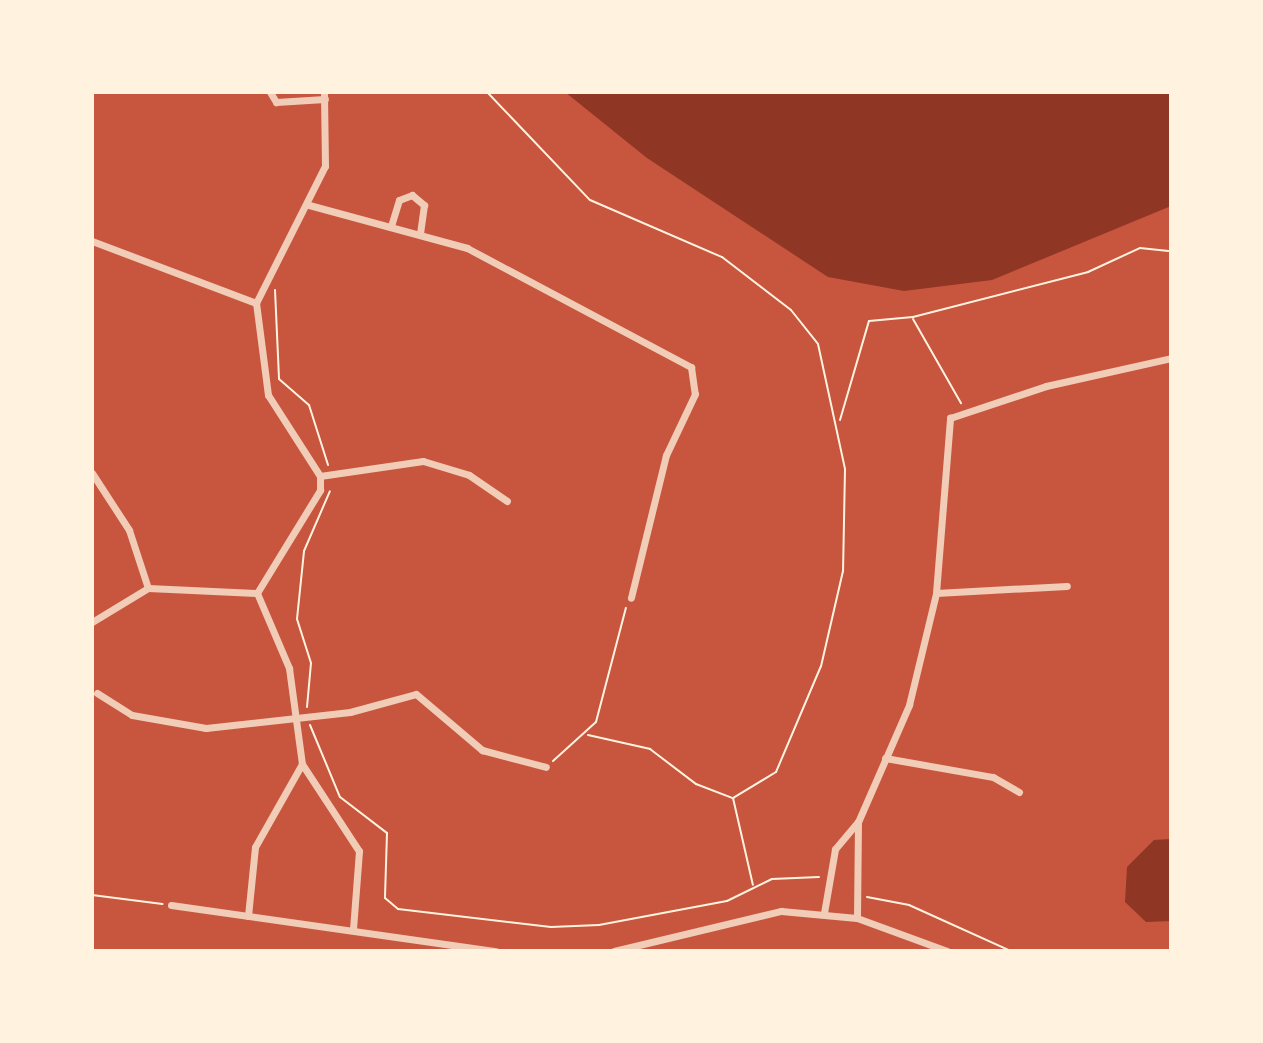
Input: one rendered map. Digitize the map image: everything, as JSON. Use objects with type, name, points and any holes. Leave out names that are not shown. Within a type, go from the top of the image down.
[{"type":"street","points":[[257,593],[320,490],[320,476],[268,395],[256,303],[282,241],[309,205],[329,137],[325,95],[276,102],[270,92]]},
{"type":"street","points":[[391,226],[399,200],[412,195],[424,205],[420,232]]},
{"type":"street","points":[[309,205],[420,232],[467,248],[691,367],[695,394],[666,455],[631,598]]},
{"type":"street","points":[[92,241],[256,303]]},
{"type":"street","points":[[824,913],[831,858],[858,822],[909,705],[936,593],[950,418],[964,409],[1171,358]]},
{"type":"street","points":[[320,476],[423,461],[469,475],[507,501]]},
{"type":"street","points":[[92,473],[129,530],[148,588]]},
{"type":"street","points":[[936,593],[1067,586]]},
{"type":"street","points":[[92,622],[148,588],[257,593]]},
{"type":"street","points":[[257,593],[289,668],[302,764],[359,851],[353,929]]},
{"type":"street","points":[[97,693],[132,715],[176,727],[296,719],[416,694],[482,750],[546,767]]},
{"type":"street","points":[[885,758],[993,777],[1019,792]]},
{"type":"street","points":[[248,916],[255,847],[302,764]]},
{"type":"street","points":[[857,918],[860,896],[858,822]]},
{"type":"street","points":[[171,905],[496,951]]},
{"type":"street","points":[[614,951],[745,917],[824,913],[857,918],[947,951]]},
{"type":"path","points":[[487,92],[590,200],[713,251],[791,310],[818,344],[839,423],[847,530],[829,638],[772,779],[733,798],[696,784],[650,749],[588,735]]},
{"type":"path","points":[[839,423],[861,331],[875,319],[913,317],[1088,272],[1140,248],[1171,251]]},
{"type":"path","points":[[913,317],[964,409]]},
{"type":"path","points":[[546,767],[588,735],[631,598]]},
{"type":"path","points":[[733,798],[753,886]]},
{"type":"path","points":[[92,895],[171,905]]},
{"type":"path","points":[[860,896],[909,905],[1011,951]]},
{"type":"shaded area","points":[[565,92],[1171,92],[1171,206],[992,280],[904,291],[828,277],[647,158]]},
{"type":"shaded area","points":[[1171,839],[1171,921],[1146,922],[1125,902],[1127,867],[1154,840]]}]
